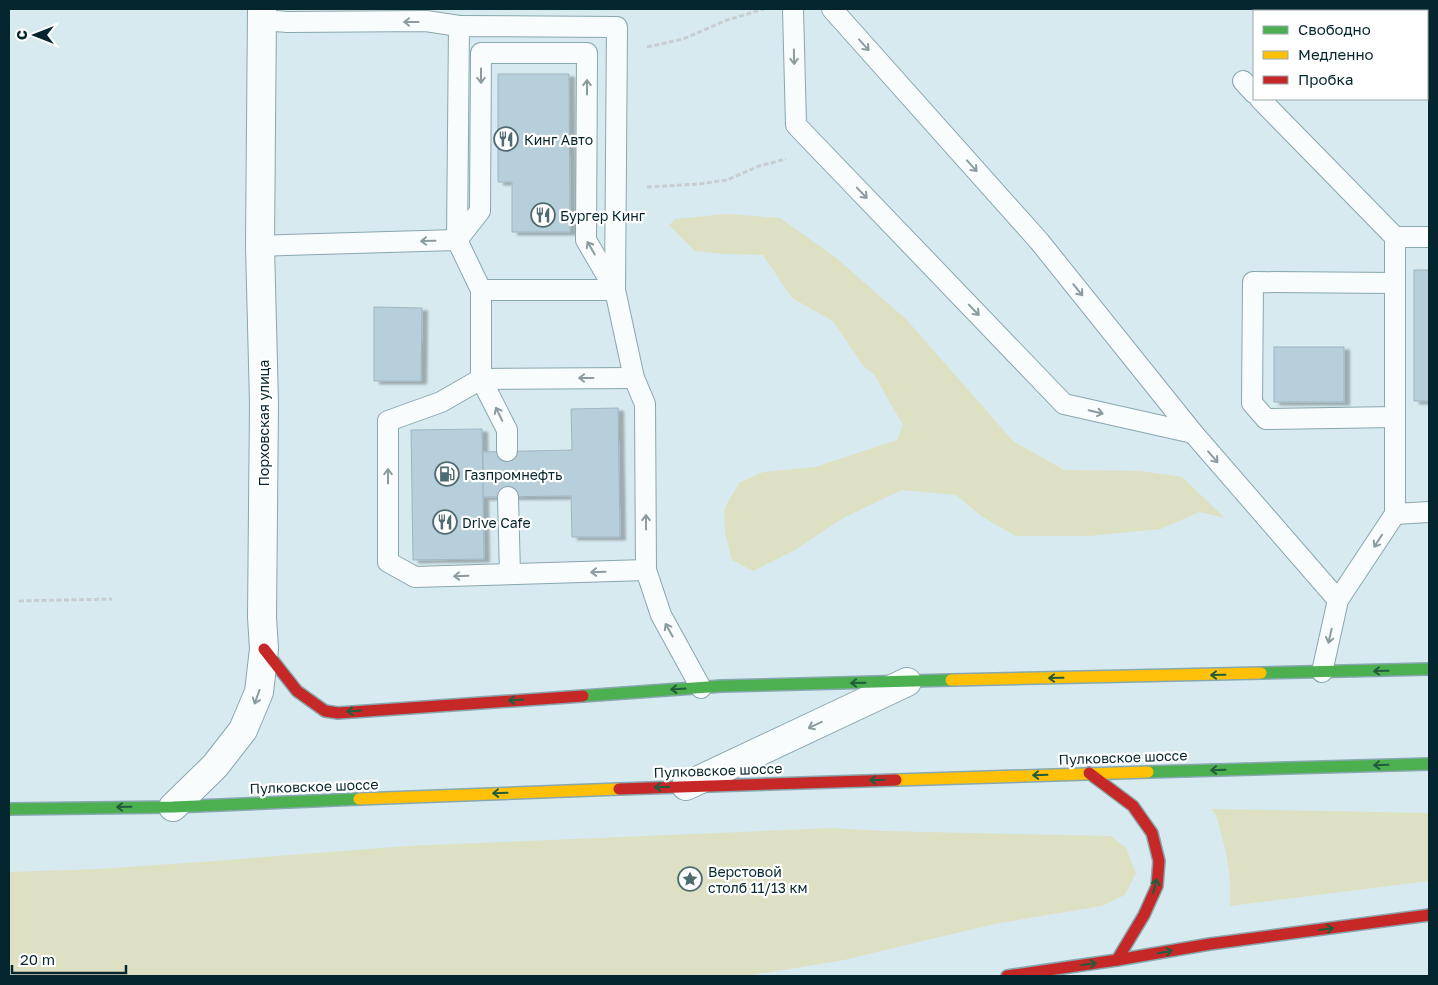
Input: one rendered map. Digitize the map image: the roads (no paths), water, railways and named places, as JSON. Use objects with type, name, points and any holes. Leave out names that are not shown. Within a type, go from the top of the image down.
[{"type":"main road","points":[[264,649],[296,690],[325,711],[338,712],[701,688],[1429,670]]},
{"type":"main road","name":"Пулковское шоссе","points":[[9,809],[172,806],[686,786],[1429,764]]},
{"type":"main road","points":[[1088,773],[1133,806],[1152,833],[1159,861],[1157,886],[1144,915],[1117,960]]},
{"type":"main road","points":[[1007,976],[1210,944],[1429,915]]},
{"type":"street","name":"Порховская улица","points":[[172,806],[215,766],[243,730],[259,692],[264,649],[262,617],[264,402],[260,246],[262,14]]},
{"type":"street","points":[[686,786],[907,682]]},
{"type":"lane","points":[[793,9],[796,125],[1064,404],[1193,434]]},
{"type":"lane","points":[[832,9],[1038,241],[1193,434],[1338,600]]},
{"type":"lane","points":[[262,14],[288,22],[426,22],[459,26],[617,27],[615,290],[634,378],[645,404],[646,570],[661,615],[701,688]]},
{"type":"lane","points":[[459,26],[457,240],[481,290],[481,379],[506,430],[507,451]]},
{"type":"lane","points":[[457,240],[480,211],[481,53],[587,53],[586,240],[615,290]]},
{"type":"lane","points":[[1261,100],[1395,237],[1395,514],[1338,600],[1322,672]]},
{"type":"lane","points":[[1395,237],[1429,237]]},
{"type":"lane","points":[[260,246],[457,240]]},
{"type":"lane","points":[[1395,283],[1253,282],[1252,402],[1266,419],[1395,417]]},
{"type":"lane","points":[[481,290],[615,290]]},
{"type":"lane","points":[[634,378],[481,379],[441,402],[388,421],[388,562],[416,577],[646,570]]},
{"type":"lane","points":[[508,496],[510,574]]},
{"type":"lane","points":[[1395,514],[1429,512]]},
{"type":"place","name":"Кинг Авто","points":[[506,139]]},
{"type":"place","name":"Бургер Кинг","points":[[543,215]]},
{"type":"place","name":"Газпромнефть","points":[[447,474]]},
{"type":"place","name":"Drive Cafe","points":[[445,522]]},
{"type":"place","name":"Верстовой столб 11/13 км","points":[[690,879]]}]
